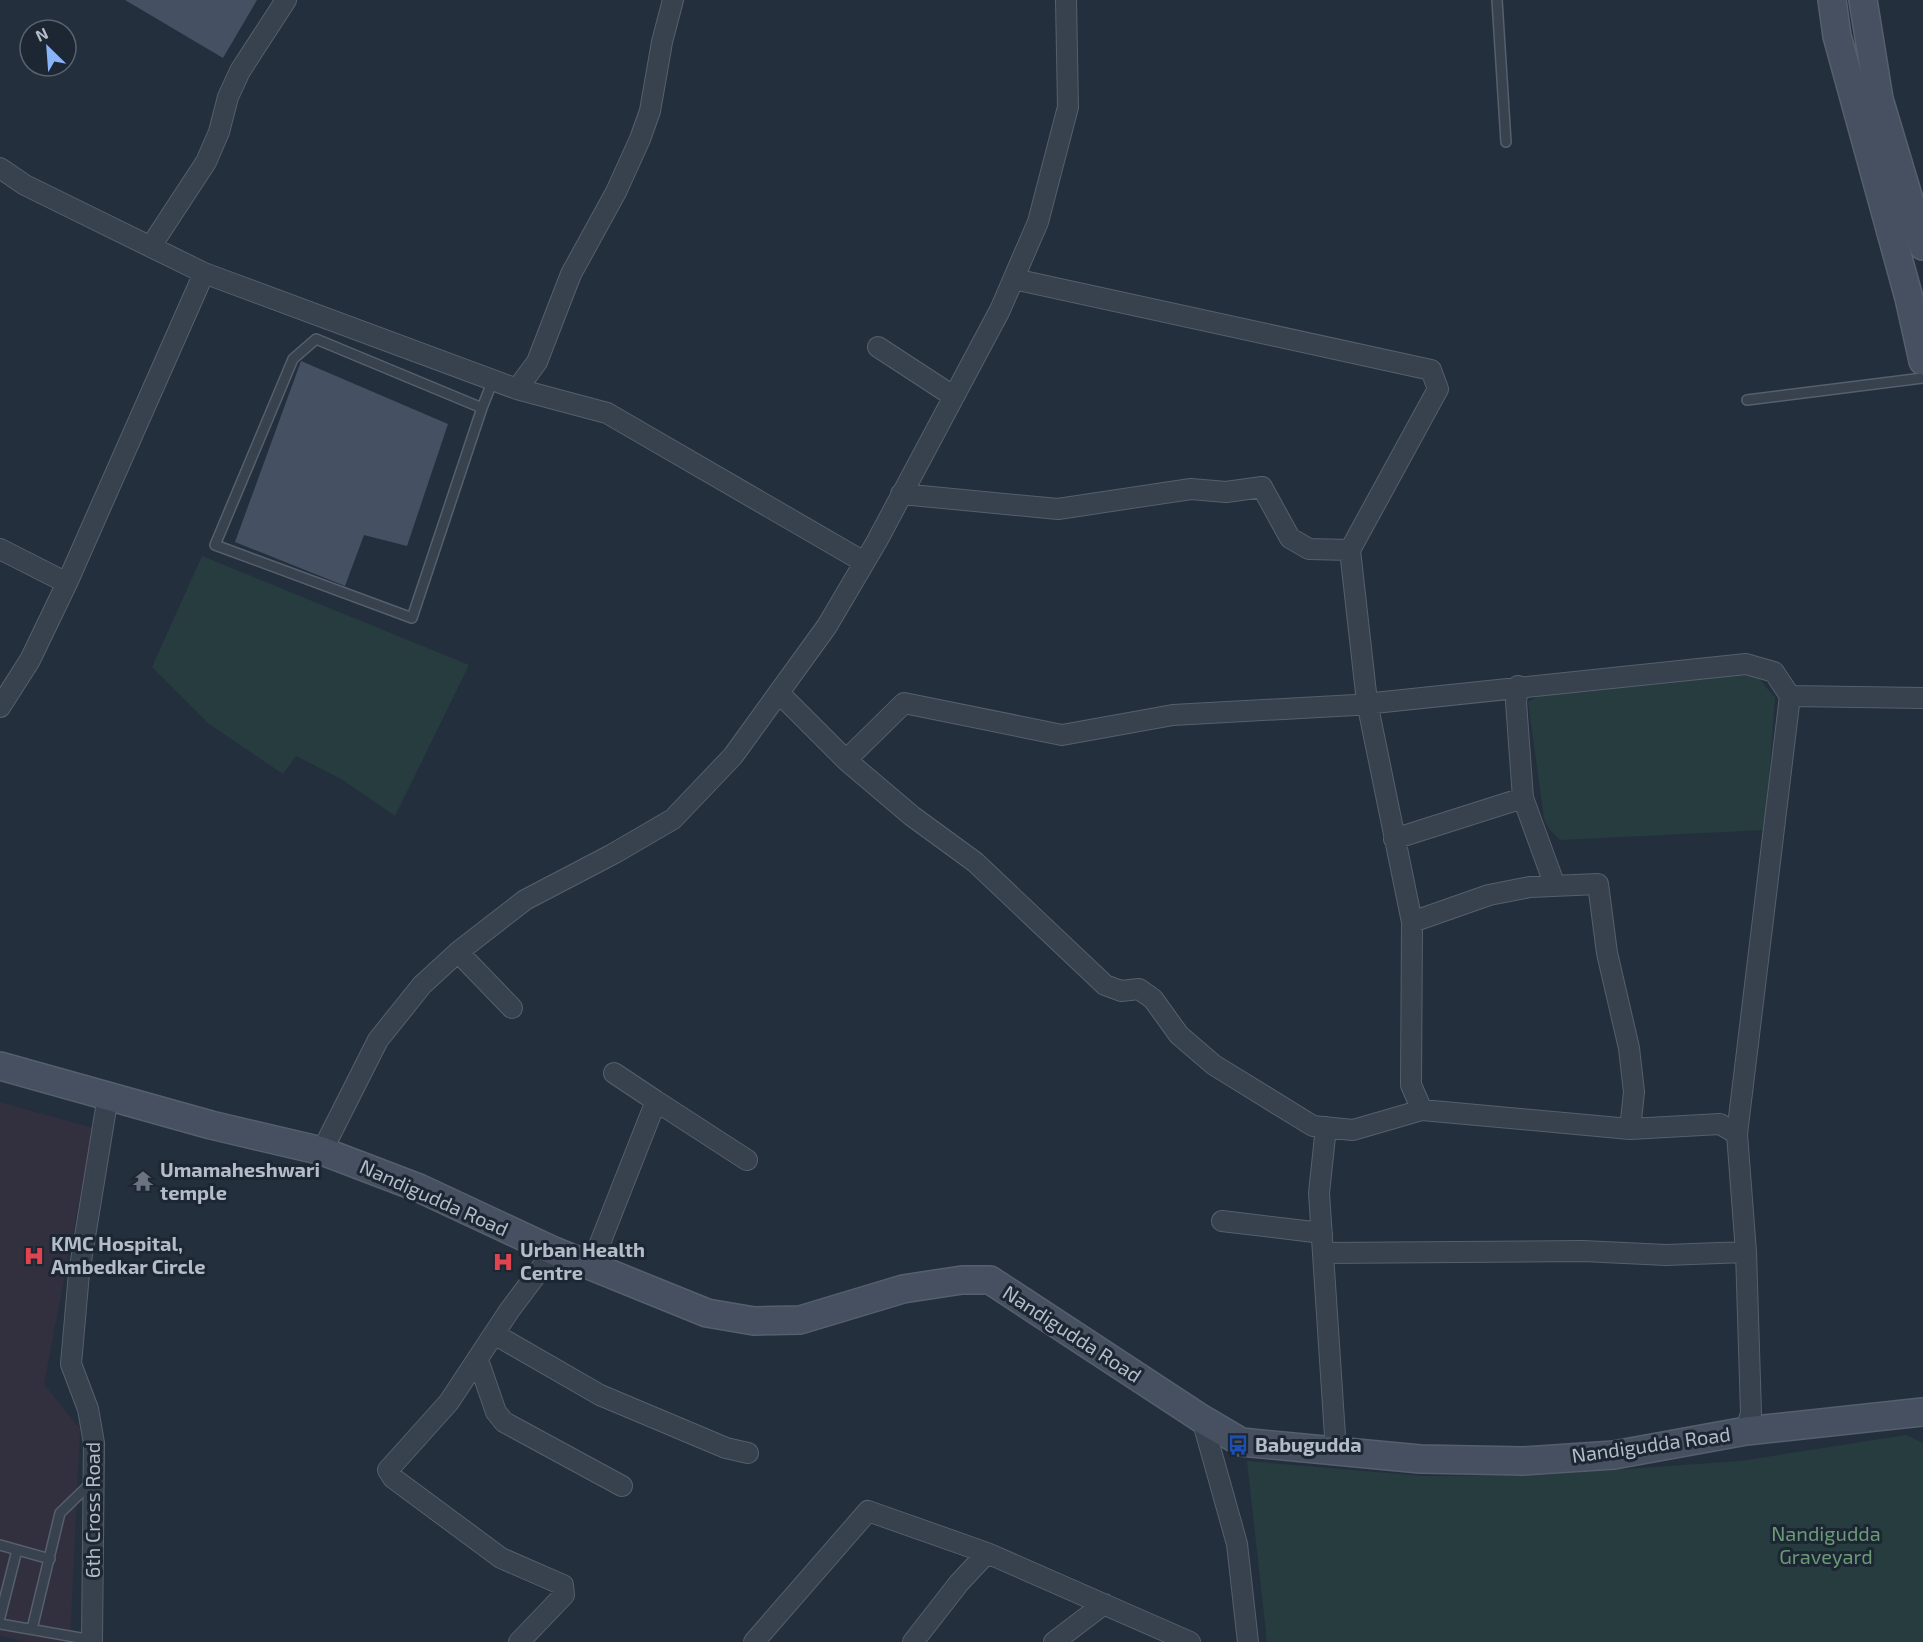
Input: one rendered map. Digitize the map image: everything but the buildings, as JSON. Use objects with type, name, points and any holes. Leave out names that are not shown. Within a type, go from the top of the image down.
[{"type":"street","points":[[151,246],[206,162],[219,132],[228,97],[240,70],[286,0]]},
{"type":"street","points":[[517,389],[541,352],[571,274],[616,192],[640,139],[652,104],[662,42],[673,0]]},
{"type":"street","points":[[322,1151],[378,1040],[422,985],[458,952],[525,900],[613,854],[673,819],[733,756],[780,694],[826,626],[901,494],[1014,279],[1041,212],[1058,141],[1065,124],[1069,99],[1066,0]]},
{"type":"street","points":[[1832,0],[1837,36],[1909,298],[1923,361]]},
{"type":"street","points":[[1863,0],[1879,99],[1923,246]]},
{"type":"street","points":[[0,168],[24,185],[204,273],[517,389],[607,413],[864,562]]},
{"type":"street","points":[[0,707],[30,660],[67,583],[204,273]]},
{"type":"street","points":[[1014,279],[1431,370],[1438,389],[1425,409],[1350,550],[1367,702],[1412,922],[1411,1085],[1422,1110]]},
{"type":"street","points":[[878,347],[953,396]]},
{"type":"street","points":[[901,494],[1058,509],[1191,489],[1226,492],[1262,487],[1290,538],[1309,549],[1350,550]]},
{"type":"street","points":[[0,549],[67,583]]},
{"type":"street","points":[[846,760],[904,703],[1062,735],[1173,715],[1367,702],[1746,664],[1774,672],[1790,696],[1737,1134],[1746,1252],[1751,1413],[1746,1431]]},
{"type":"street","points":[[1518,686],[1516,702],[1523,798],[1555,886]]},
{"type":"street","points":[[780,694],[846,760],[912,816],[975,862],[1105,985],[1121,991],[1139,989],[1153,999],[1179,1035],[1214,1065],[1313,1126],[1353,1130],[1422,1110],[1630,1129],[1720,1124],[1737,1134]]},
{"type":"street","points":[[1790,696],[1923,698]]},
{"type":"street","points":[[1394,838],[1523,798]]},
{"type":"street","points":[[1412,922],[1489,895],[1530,887],[1598,884],[1607,953],[1629,1048],[1634,1092],[1630,1129]]},
{"type":"street","points":[[458,952],[512,1008]]},
{"type":"street","name":"Nandigudda Road","points":[[0,1066],[210,1125],[322,1151],[418,1188],[554,1251],[707,1313],[754,1321],[800,1320],[903,1289],[962,1280],[990,1280],[1202,1419],[1241,1442],[1420,1459],[1523,1461],[1614,1455],[1746,1431],[1923,1412]]},
{"type":"street","points":[[614,1074],[747,1160]]},
{"type":"street","name":"6th Cross Road","points":[[92,1641],[94,1443],[88,1409],[71,1364],[79,1273],[108,1096]]},
{"type":"street","points":[[591,1266],[656,1101]]},
{"type":"street","points":[[1326,1127],[1319,1193],[1336,1451]]},
{"type":"street","points":[[1222,1221],[1322,1233]]},
{"type":"street","points":[[519,1642],[564,1595],[563,1585],[501,1558],[393,1478],[388,1470],[449,1401],[554,1251]]},
{"type":"street","points":[[1323,1253],[1582,1251],[1666,1255],[1746,1252]]},
{"type":"street","points":[[494,1334],[600,1395],[726,1448],[748,1453]]},
{"type":"street","points":[[478,1360],[496,1412],[504,1422],[622,1486]]},
{"type":"street","points":[[1202,1419],[1237,1544],[1248,1642]]},
{"type":"street","points":[[754,1642],[868,1511],[987,1553],[1190,1642]]},
{"type":"street","points":[[914,1642],[959,1583],[987,1553]]},
{"type":"street","points":[[1054,1642],[1104,1604]]},
{"type":"lane","points":[[1497,0],[1506,142]]},
{"type":"lane","points":[[482,408],[316,339],[293,359],[215,545],[412,618],[493,380]]},
{"type":"lane","points":[[1747,400],[1923,378]]},
{"type":"lane","points":[[32,1629],[60,1513],[94,1480]]},
{"type":"lane","points":[[0,1545],[50,1559]]},
{"type":"lane","points":[[0,1617],[17,1550]]},
{"type":"lane","points":[[0,1624],[92,1641]]},
{"type":"shaded area","name":"KMC Hospital, Ambedkar Circle","points":[[0,1102],[93,1128],[44,1384],[80,1429],[70,1642],[28,1642],[0,1636]]},
{"type":"green space","points":[[202,556],[469,665],[395,816],[343,780],[296,756],[283,774],[209,724],[152,667]]},
{"type":"green space","points":[[1754,672],[1775,698],[1765,830],[1560,840],[1549,829],[1544,819],[1528,702],[1547,691]]},
{"type":"green space","name":"Nandigudda Graveyard","points":[[1906,1435],[1923,1443],[1923,1642],[1267,1642],[1247,1461],[1424,1476],[1542,1475],[1740,1461]]},
{"type":"place","name":"Umamaheshwari temple","points":[[143,1181]]},
{"type":"place","name":"KMC Hospital, Ambedkar Circle","points":[[34,1256]]},
{"type":"place","name":"Urban Health Centre","points":[[503,1262]]},
{"type":"place","name":"Babugudda","points":[[1238,1445]]}]
